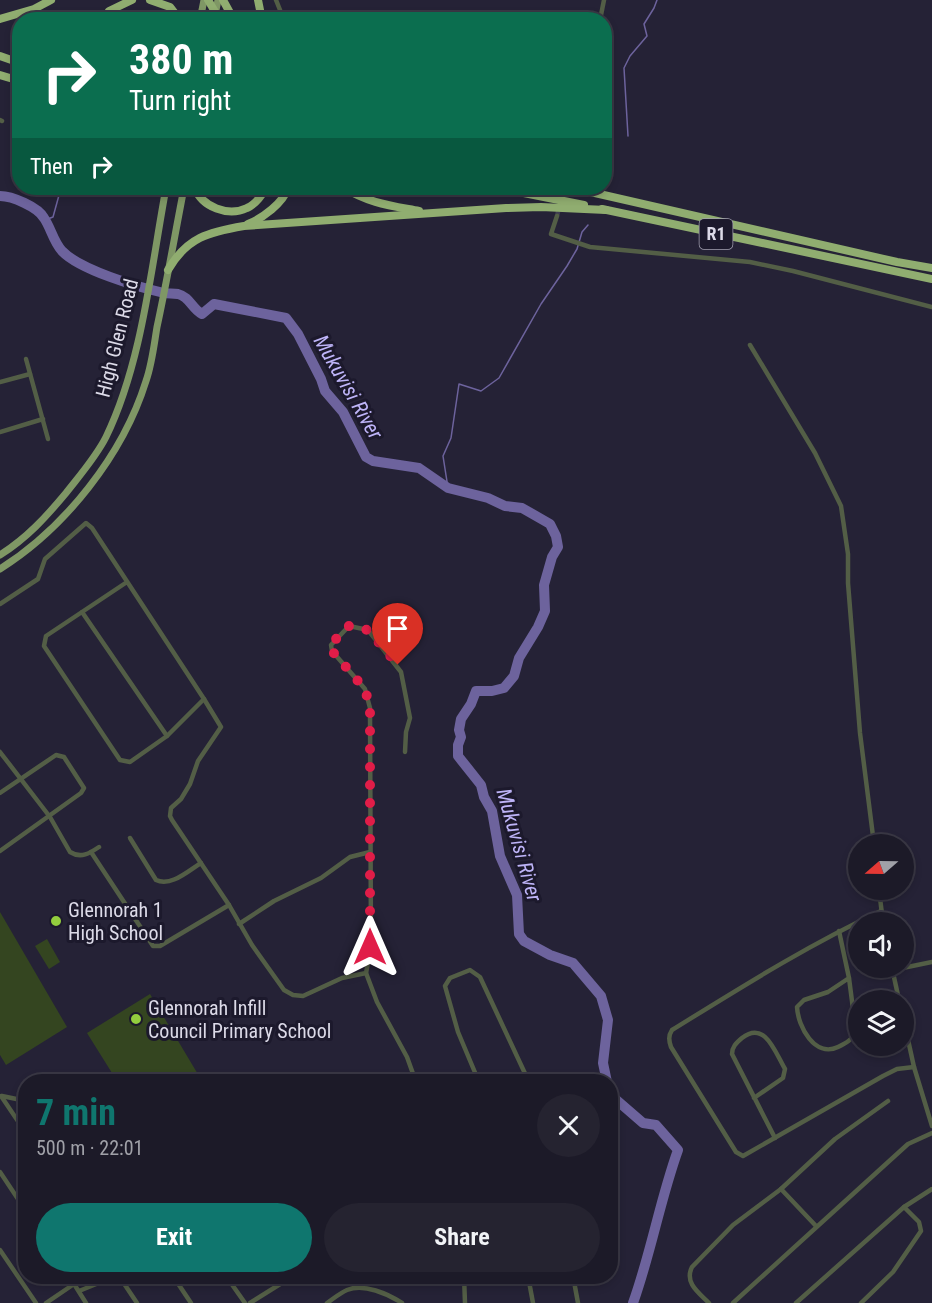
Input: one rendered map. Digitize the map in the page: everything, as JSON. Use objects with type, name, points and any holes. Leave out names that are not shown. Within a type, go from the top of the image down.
[{"type":"highway","points":[[24,12],[51,0]]},
{"type":"highway","points":[[109,12],[132,0]]},
{"type":"highway","points":[[150,0],[170,7],[174,12]]},
{"type":"highway","points":[[200,195],[214,208],[230,211],[247,208],[262,195]]},
{"type":"highway","points":[[244,226],[260,219],[285,195]]},
{"type":"highway","points":[[356,195],[382,204],[433,213]]},
{"type":"highway","name":"R1","points":[[533,195],[932,279]]},
{"type":"highway","name":"R1","points":[[604,195],[932,268]]},
{"type":"highway","points":[[168,270],[176,256],[199,237],[214,231],[244,226],[529,207],[606,210]]},
{"type":"main road","name":"High Glen Road","points":[[0,555],[26,537],[41,523],[92,461],[106,437],[127,384],[144,308],[164,195]]},
{"type":"main road","name":"High Glen Road","points":[[0,569],[33,545],[57,523],[80,498],[121,441],[146,381],[183,195]]},
{"type":"street","points":[[557,216],[550,234],[590,247],[750,262],[932,307]]},
{"type":"street","points":[[750,345],[815,453],[841,506],[848,554],[848,583],[859,723],[873,834]]},
{"type":"street","points":[[26,359],[48,439]]},
{"type":"street","points":[[0,382],[30,374]]},
{"type":"street","points":[[0,432],[44,419]]},
{"type":"street","points":[[0,604],[39,579],[45,559],[86,523],[92,528],[221,727],[198,761],[190,784],[170,812],[172,820],[284,990],[293,995],[303,996],[342,978],[366,973]]},
{"type":"street","points":[[127,582],[46,636],[45,646],[120,760],[130,762],[167,736],[204,699]]},
{"type":"street","points":[[82,612],[167,736]]},
{"type":"street","points":[[405,752],[406,732],[410,718],[401,672],[368,630],[349,626],[330,645],[332,651],[365,689],[370,708],[370,947],[366,973],[377,1002],[407,1057],[413,1074]]},
{"type":"street","points":[[0,752],[50,817],[70,852],[76,855],[91,852],[99,847]]},
{"type":"street","points":[[0,792],[56,755],[64,757],[84,785],[84,790],[50,817],[0,851]]},
{"type":"street","points":[[130,838],[156,880],[169,882],[201,863]]},
{"type":"street","points":[[91,852],[153,946],[160,945],[229,904]]},
{"type":"street","points":[[239,924],[274,901],[315,882],[350,857],[370,852]]},
{"type":"street","points":[[880,900],[881,911],[839,931],[672,1030],[669,1035],[671,1047],[736,1152],[743,1156],[883,1076],[897,1069],[914,1067]]},
{"type":"street","points":[[839,931],[848,973]]},
{"type":"street","points":[[914,965],[932,962]]},
{"type":"street","points":[[476,1074],[458,1032],[445,986],[450,978],[470,970],[480,977],[525,1074]]},
{"type":"street","points":[[849,978],[856,1032],[852,1039],[835,1049],[825,1050],[817,1047],[805,1031],[797,1007],[804,1000],[828,992],[849,978]]},
{"type":"street","points":[[754,1098],[783,1078],[785,1074],[765,1035],[757,1032],[744,1036],[732,1049],[732,1054],[754,1098],[775,1138]]},
{"type":"street","points":[[912,1056],[932,1126]]},
{"type":"street","points":[[1,1096],[18,1099]]},
{"type":"street","points":[[1,1096],[18,1121]]},
{"type":"street","points":[[709,1303],[690,1281],[688,1276],[692,1267],[733,1225],[781,1190],[828,1145],[888,1101]]},
{"type":"street","points":[[733,1303],[908,1144],[932,1133]]},
{"type":"street","points":[[0,1172],[18,1199]]},
{"type":"street","points":[[796,1303],[904,1207],[932,1189]]},
{"type":"street","points":[[781,1190],[816,1226]]},
{"type":"street","points":[[861,1303],[893,1272],[921,1231],[919,1222],[904,1207]]},
{"type":"street","points":[[0,1250],[18,1276]]},
{"type":"street","points":[[23,1284],[36,1303]]},
{"type":"street","points":[[46,1303],[74,1284],[86,1303]]},
{"type":"street","points":[[79,1291],[97,1284]]},
{"type":"street","points":[[123,1284],[137,1303]]},
{"type":"street","points":[[178,1284],[191,1303]]},
{"type":"street","points":[[232,1284],[245,1303]]},
{"type":"street","points":[[250,1303],[280,1284]]},
{"type":"street","points":[[464,1284],[465,1303]]},
{"type":"street","points":[[529,1284],[532,1303]]},
{"type":"street","points":[[574,1284],[578,1303]]},
{"type":"street","points":[[327,1303],[346,1291],[358,1288],[377,1291],[402,1303]]},
{"type":"green space","points":[[0,912],[67,1027],[6,1065],[0,1055]]},
{"type":"green space","points":[[47,939],[60,962],[49,969],[35,946]]},
{"type":"green space","points":[[150,994],[198,1074],[113,1074],[87,1033]]},
{"type":"waterway","points":[[628,136],[624,68],[630,56],[647,36],[644,24],[657,0]]},
{"type":"waterway","points":[[45,220],[53,217],[59,195]]},
{"type":"waterway","name":"Mukuvisi River","points":[[0,196],[31,206],[44,218],[62,251],[70,258],[95,271],[140,287],[182,296],[202,314],[214,304],[286,318],[298,334],[325,391],[343,412],[366,457],[373,461],[419,468],[448,488],[488,498],[505,506],[522,508],[550,524],[558,547],[552,557],[544,585],[545,611],[519,658],[514,676],[504,688],[476,691],[461,719],[458,756],[481,785],[484,797],[492,811],[500,856],[517,895],[519,934],[524,941],[550,955],[573,963],[601,996],[608,1020],[603,1063],[605,1074]]},
{"type":"waterway","points":[[448,488],[443,456],[451,438],[459,384],[481,391],[499,378],[541,304],[577,249],[582,232],[588,225]]},
{"type":"waterway","name":"Mukuvisi River","points":[[618,1101],[643,1123],[656,1125],[678,1150],[633,1303]]},
{"type":"tunnel","points":[[557,216],[562,195]]},
{"type":"place","name":"Glennorah 1 High School","points":[[56,921]]},
{"type":"place","name":"Glennorah Infill Council Primary School","points":[[136,1019]]},
{"type":"route","points":[[370,947],[370,708],[365,689],[332,651],[330,645],[349,626],[368,630],[398,665]]}]
